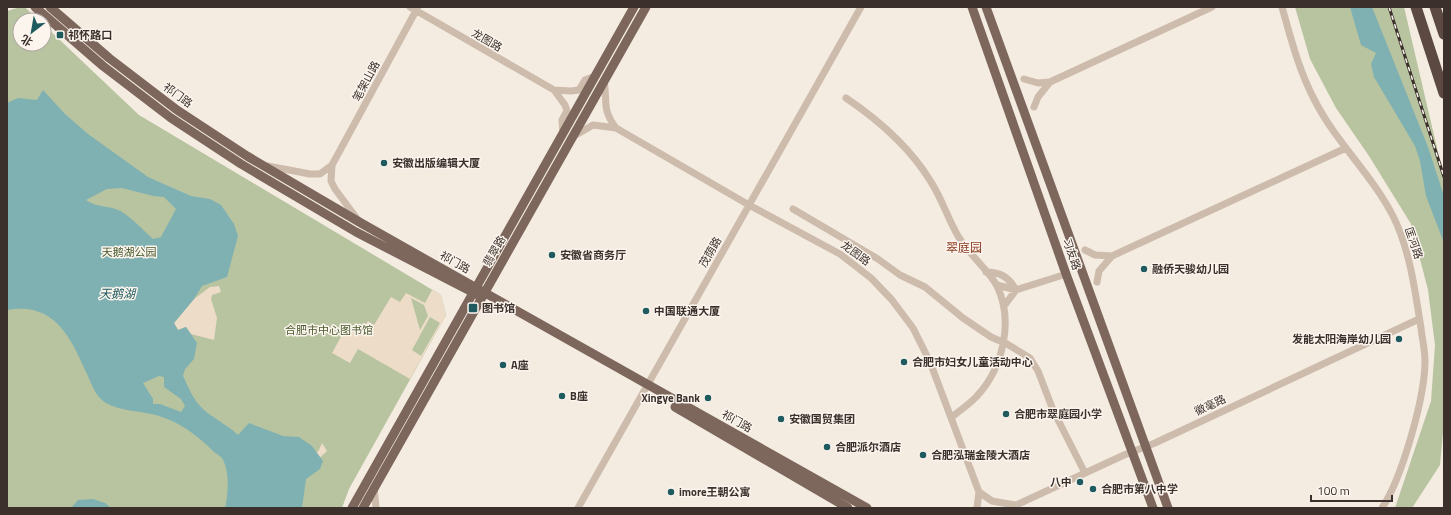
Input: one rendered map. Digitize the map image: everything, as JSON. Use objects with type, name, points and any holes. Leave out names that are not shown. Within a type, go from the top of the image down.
[{"type":"highway","points":[[1416,7],[1444,93]]},
{"type":"highway","points":[[1436,7],[1444,34]]},
{"type":"main road","name":"祁门路","points":[[35,7],[109,71],[171,118],[241,164],[356,232],[479,292]]},
{"type":"main road","name":"祁门路","points":[[50,7],[109,58],[177,110],[263,166],[646,387],[867,508]]},
{"type":"main road","name":"翡翠路","points":[[363,508],[563,133],[634,7]]},
{"type":"main road","name":"翡翠路","points":[[352,508],[479,292],[572,138],[646,7]]},
{"type":"main road","name":"习友路","points":[[972,7],[1153,508]]},
{"type":"main road","name":"习友路","points":[[986,7],[1168,508]]},
{"type":"main road","name":"祁门路","points":[[646,387],[848,508]]},
{"type":"street","name":"茂荫路","points":[[578,508],[861,7]]},
{"type":"street","points":[[1024,79],[1038,83],[1050,82],[1212,7]]},
{"type":"street","name":"匡河路","points":[[1282,7],[1298,62],[1315,102],[1346,148],[1370,178],[1393,217],[1410,265],[1425,360],[1422,394],[1401,468],[1382,508]]},
{"type":"street","name":"龙图路","points":[[415,8],[554,90]]},
{"type":"street","name":"笔架山路","points":[[332,165],[415,8]]},
{"type":"street","points":[[554,90],[579,90],[585,80],[595,76]]},
{"type":"street","points":[[604,80],[606,91],[604,105],[608,118],[616,128]]},
{"type":"street","points":[[1034,107],[1038,97],[1050,82]]},
{"type":"street","points":[[554,90],[565,105],[566,111],[562,120],[563,133]]},
{"type":"street","points":[[846,98],[868,113],[901,142],[916,158],[932,183],[958,236],[969,252],[997,285],[1004,306],[1006,323],[1003,343],[995,371],[977,396],[952,417]]},
{"type":"street","points":[[572,138],[593,125],[616,128]]},
{"type":"street","name":"龙图路","points":[[616,128],[749,205],[840,254],[871,278],[892,300],[917,334],[939,383],[979,492]]},
{"type":"street","points":[[1097,282],[1099,271],[1112,256],[1346,148]]},
{"type":"street","points":[[263,166],[310,174],[320,174],[332,165]]},
{"type":"street","points":[[332,165],[331,181],[335,189],[361,223]]},
{"type":"street","points":[[793,209],[878,259],[900,275],[925,287],[963,318],[991,337],[1021,351],[1030,358],[1038,371],[1053,410],[1085,473]]},
{"type":"street","points":[[1085,250],[1095,255],[1112,256]]},
{"type":"street","points":[[986,272],[994,272],[1003,275],[1013,284],[1016,290]]},
{"type":"street","points":[[997,285],[1016,290],[1060,276]]},
{"type":"street","points":[[1004,306],[1016,290]]},
{"type":"street","name":"徽毫路","points":[[1013,507],[1419,319]]},
{"type":"street","points":[[370,476],[374,487],[376,508]]},
{"type":"street","points":[[977,508],[979,492],[992,501],[1013,507]]},
{"type":"green space","name":"天鹅湖公园","points":[[25,7],[30,12],[12,12],[12,52],[52,52],[52,33],[139,115],[441,295],[446,315],[349,489],[342,508],[7,508],[7,11]]},
{"type":"green space","points":[[1295,7],[1404,7],[1444,178],[1444,422],[1440,465],[1412,508],[1395,508],[1431,401],[1435,345],[1428,290],[1411,224],[1369,156],[1336,108],[1310,59]]},
{"type":"shaded area","points":[[219,286],[221,292],[212,295],[211,299],[217,318],[214,340],[191,334],[186,327],[178,330],[174,323],[194,299],[210,287]]},
{"type":"shaded area","points":[[432,290],[441,295],[446,315],[410,379],[358,349],[350,363],[332,353],[347,326],[361,333],[368,321],[374,325],[391,297],[400,302],[406,293],[425,303]],"holes":[[[411,298],[424,305],[428,316],[420,330]],[[430,317],[440,323],[421,356],[412,350]]]},
{"type":"shaded area","points":[[322,443],[327,451],[315,462],[315,455]]},
{"type":"water","points":[[1350,7],[1372,7],[1428,147],[1444,196],[1444,243],[1426,196],[1420,161],[1415,146],[1374,77],[1371,64],[1376,53],[1361,45]]},
{"type":"water","name":"天鹅湖","points":[[43,90],[65,114],[88,134],[148,177],[191,196],[210,199],[221,205],[234,224],[238,236],[227,277],[202,286],[194,299],[174,323],[178,330],[186,327],[197,343],[194,359],[185,369],[183,376],[197,403],[209,414],[229,427],[238,435],[249,423],[283,436],[299,437],[312,446],[323,461],[320,469],[306,479],[302,508],[225,508],[228,491],[228,477],[221,457],[195,435],[173,421],[156,415],[124,409],[106,403],[98,396],[93,388],[73,344],[57,324],[48,316],[36,311],[23,309],[7,310],[7,103],[18,98],[37,100]],"holes":[[[122,188],[153,196],[164,197],[176,209],[161,237],[153,239],[122,212],[113,208],[90,203],[86,200],[107,189]],[[159,376],[164,377],[164,387],[181,399],[185,406],[181,412],[160,404],[153,404],[153,399],[143,383]]]},
{"type":"water","points":[[93,499],[105,503],[111,508],[71,508],[78,500]]},
{"type":"railway","points":[[1389,7],[1444,177]]},
{"type":"place","name":"祁怀路口","points":[[60,35]]},
{"type":"place","name":"安徽出版编辑大厦","points":[[384,163]]},
{"type":"place","name":"安徽省商务厅","points":[[552,255]]},
{"type":"place","name":"融侨天骏幼儿园","points":[[1144,269]]},
{"type":"place","name":"图书馆","points":[[473,308]]},
{"type":"place","name":"中国联通大厦","points":[[646,311]]},
{"type":"place","name":"发能太阳海岸幼儿园","points":[[1399,339]]},
{"type":"place","name":"合肥市妇女儿童活动中心","points":[[904,362]]},
{"type":"place","name":"A座","points":[[503,365]]},
{"type":"place","name":"B座","points":[[562,396]]},
{"type":"place","name":"Xingye Bank","points":[[708,398]]},
{"type":"place","name":"合肥市翠庭园小学","points":[[1006,414]]},
{"type":"place","name":"安徽国贸集团","points":[[781,419]]},
{"type":"place","name":"合肥派尔酒店","points":[[827,447]]},
{"type":"place","name":"合肥泓瑞金陵大酒店","points":[[923,455]]},
{"type":"place","name":"八中","points":[[1080,482]]},
{"type":"place","name":"合肥市第八中学","points":[[1093,489]]},
{"type":"place","name":"imore王朝公寓","points":[[671,492]]},
{"type":"district","name":"翠庭园","points":[[964,247]]},
{"type":"park label","name":"合肥市中心图书馆","points":[[329,330]]}]
